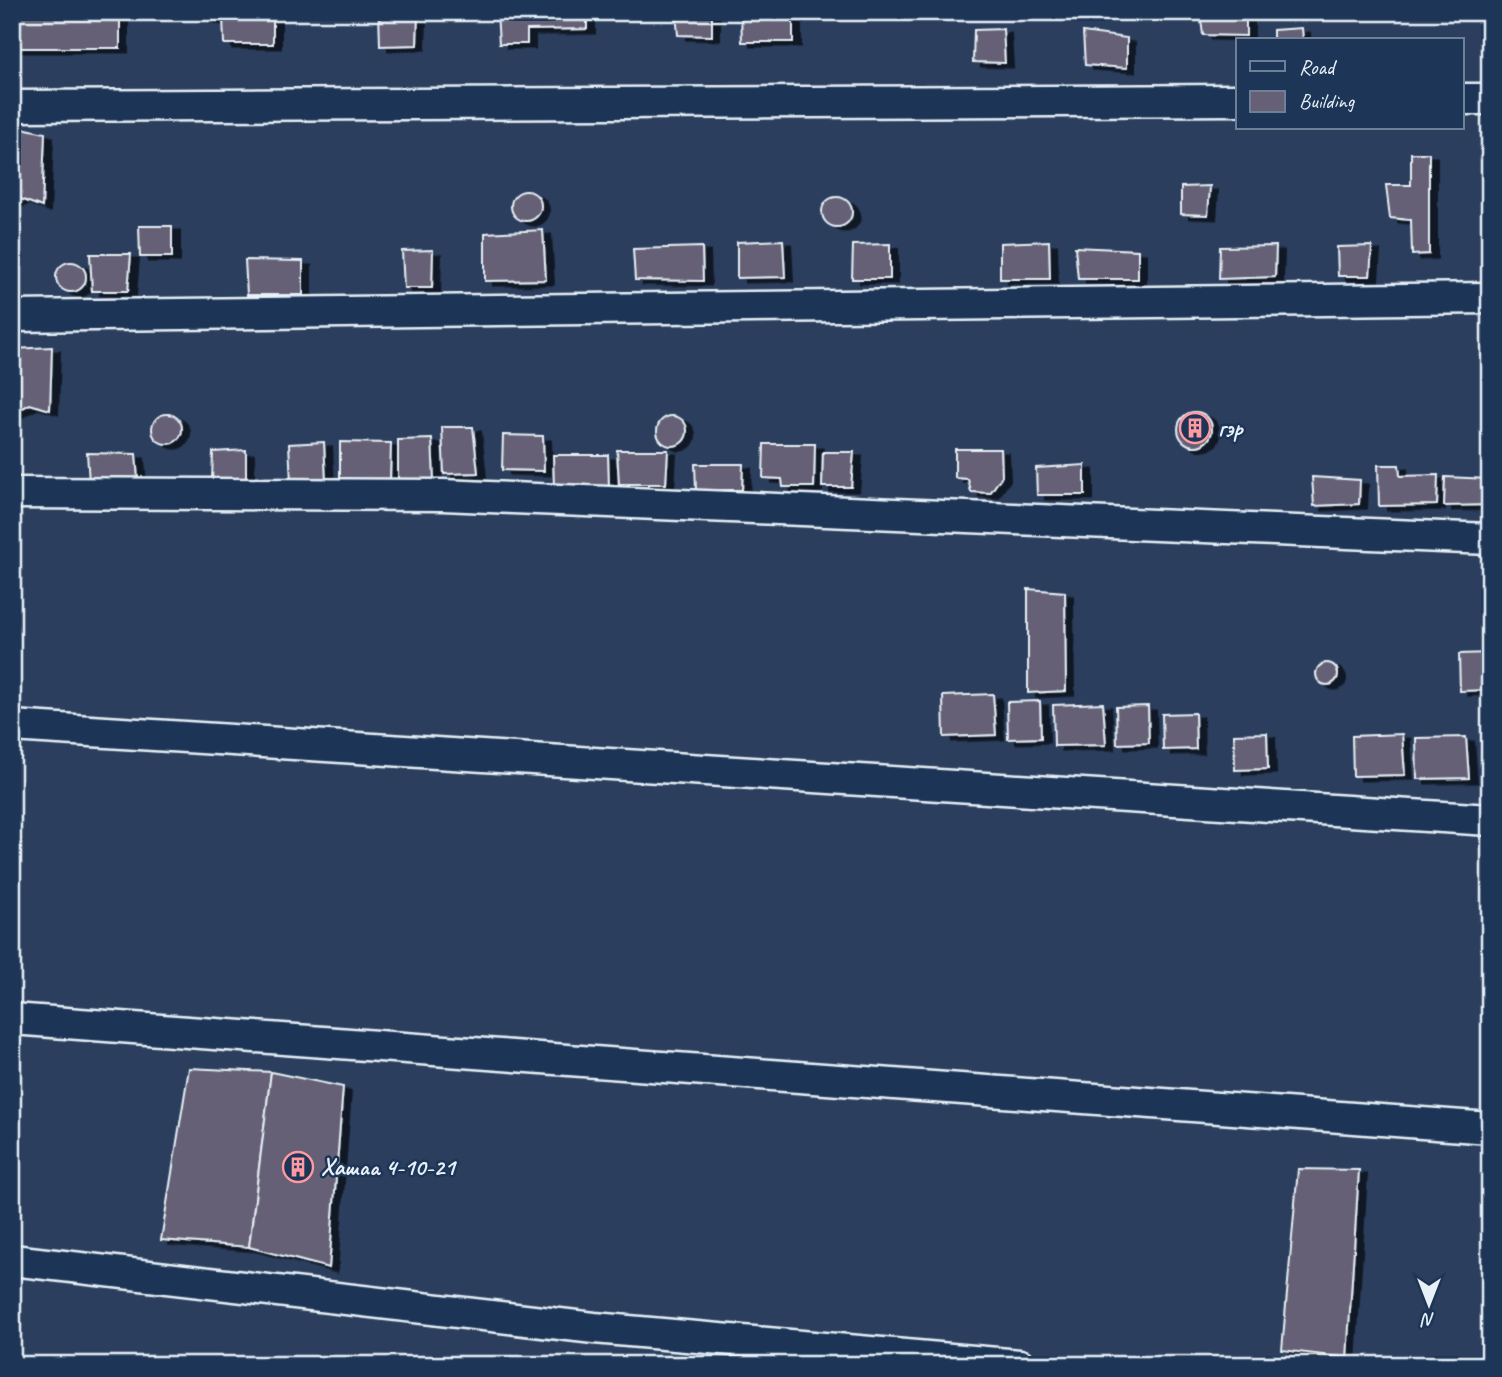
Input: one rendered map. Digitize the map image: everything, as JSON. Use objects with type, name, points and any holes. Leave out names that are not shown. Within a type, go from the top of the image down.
[{"type":"street","points":[[1464,99],[1490,99]]},
{"type":"street","points":[[12,106],[1236,100]]},
{"type":"street","points":[[12,316],[1490,298]]},
{"type":"street","points":[[12,493],[443,495],[1490,538]]},
{"type":"street","points":[[12,726],[1490,820]]},
{"type":"street","points":[[12,1019],[1490,1128]]},
{"type":"street","points":[[12,1260],[594,1328],[1020,1365]]},
{"type":"building","points":[[12,12],[120,12],[120,48],[12,48]]},
{"type":"building","points":[[202,12],[225,12],[214,20],[206,18]]},
{"type":"building","points":[[379,12],[418,12],[417,45],[380,46]]},
{"type":"building","points":[[497,12],[587,12],[587,29],[527,30],[527,44],[499,44]]},
{"type":"building","points":[[676,12],[712,12],[712,36],[678,35]]},
{"type":"building","points":[[741,12],[793,12],[793,42],[742,42]]},
{"type":"building","points":[[1200,12],[1246,12],[1246,36],[1203,35]]},
{"type":"building","points":[[273,15],[273,44],[224,44],[223,16]]},
{"type":"building","points":[[1302,28],[1303,38],[1273,38],[1273,30]]},
{"type":"building","points":[[1003,29],[1005,63],[973,62],[974,30]]},
{"type":"building","points":[[1083,32],[1127,38],[1127,68],[1085,65]]},
{"type":"building","points":[[22,128],[45,133],[42,207],[21,199],[12,203],[12,131]]},
{"type":"building","points":[[1411,153],[1429,153],[1429,254],[1412,255],[1411,220],[1390,218],[1386,185],[1411,185]]},
{"type":"building","points":[[1210,186],[1208,215],[1181,214],[1181,187]]},
{"type":"building","points":[[526,191],[532,192],[540,200],[540,212],[532,220],[526,221],[520,220],[512,212],[511,206],[512,200],[520,192]]},
{"type":"building","points":[[837,197],[843,198],[851,206],[851,218],[843,226],[837,227],[831,226],[823,218],[822,212],[823,206],[831,198]]},
{"type":"building","points":[[139,226],[172,226],[172,257],[140,257]]},
{"type":"building","points":[[543,230],[546,280],[485,281],[485,233]]},
{"type":"building","points":[[783,240],[785,277],[737,278],[737,242]]},
{"type":"building","points":[[1049,241],[1050,279],[1000,279],[1000,243]]},
{"type":"building","points":[[1490,243],[1490,275],[1486,275],[1486,244]]},
{"type":"building","points":[[890,244],[890,279],[852,279],[853,245]]},
{"type":"building","points":[[1276,246],[1275,277],[1219,279],[1220,247]]},
{"type":"building","points":[[1372,246],[1370,276],[1338,276],[1337,247]]},
{"type":"building","points":[[702,247],[703,281],[635,280],[633,249]]},
{"type":"building","points":[[1075,247],[1138,250],[1138,279],[1078,279]]},
{"type":"building","points":[[433,250],[432,288],[404,288],[402,251]]},
{"type":"building","points":[[90,254],[131,254],[128,291],[92,291]]},
{"type":"building","points":[[245,260],[303,261],[303,295],[247,295]]},
{"type":"building","points":[[71,262],[77,263],[85,271],[85,283],[77,291],[71,292],[65,291],[57,283],[56,277],[57,271],[65,263]]},
{"type":"building","points":[[52,347],[50,410],[30,404],[15,412],[13,349]]},
{"type":"building","name":"гэр","points":[[1195,412],[1207,417],[1212,429],[1207,441],[1195,446],[1183,441],[1178,429],[1183,417]]},
{"type":"building","points":[[167,414],[173,415],[181,423],[181,435],[173,443],[167,444],[161,443],[153,435],[152,429],[153,423],[161,415]]},
{"type":"building","points":[[672,416],[678,417],[686,425],[686,437],[678,445],[672,446],[666,445],[658,437],[657,431],[658,425],[666,417]]},
{"type":"building","points":[[442,427],[473,427],[478,473],[444,474]]},
{"type":"building","points":[[503,435],[543,436],[544,471],[502,470]]},
{"type":"building","points":[[432,439],[434,480],[398,480],[398,440]]},
{"type":"building","points":[[324,442],[326,482],[291,482],[289,444]]},
{"type":"building","points":[[340,442],[391,443],[390,479],[340,479]]},
{"type":"building","points":[[764,444],[815,444],[814,487],[783,487],[782,479],[763,478]]},
{"type":"building","points":[[955,449],[1001,449],[1002,476],[990,493],[971,492],[968,479],[955,478]]},
{"type":"building","points":[[246,450],[246,481],[212,480],[213,452]]},
{"type":"building","points":[[617,450],[668,450],[666,484],[619,484]]},
{"type":"building","points":[[823,452],[854,452],[851,487],[822,487]]},
{"type":"building","points":[[87,453],[136,454],[138,481],[89,482]]},
{"type":"building","points":[[553,455],[608,455],[609,488],[554,487]]},
{"type":"building","points":[[695,464],[743,464],[742,490],[696,490]]},
{"type":"building","points":[[1085,465],[1085,495],[1037,495],[1036,468]]},
{"type":"building","points":[[1378,465],[1399,465],[1400,476],[1438,475],[1437,505],[1379,506]]},
{"type":"building","points":[[1312,477],[1360,480],[1359,504],[1314,506]]},
{"type":"building","points":[[1445,477],[1490,479],[1490,505],[1444,506]]},
{"type":"building","points":[[1028,589],[1065,592],[1066,691],[1028,693]]},
{"type":"building","points":[[1490,653],[1490,690],[1460,691],[1459,654]]},
{"type":"building","points":[[1327,663],[1335,666],[1338,674],[1335,682],[1327,685],[1319,682],[1316,674],[1319,666]]},
{"type":"building","points":[[993,694],[996,735],[944,737],[943,696]]},
{"type":"building","points":[[1040,701],[1041,738],[1008,739],[1007,702]]},
{"type":"building","points":[[1103,703],[1106,745],[1054,746],[1053,705]]},
{"type":"building","points":[[1148,706],[1149,743],[1117,744],[1116,707]]},
{"type":"building","points":[[1195,713],[1196,749],[1163,750],[1162,714]]},
{"type":"building","points":[[1267,733],[1268,769],[1235,770],[1234,734]]},
{"type":"building","points":[[1402,734],[1405,775],[1353,776],[1352,736]]},
{"type":"building","points":[[1466,737],[1469,778],[1417,779],[1416,738]]},
{"type":"building","points":[[189,1068],[271,1072],[249,1247],[161,1240]]},
{"type":"building","name":"Хашаа 4-10-21","points":[[271,1072],[343,1087],[329,1268],[249,1247]]},
{"type":"building","points":[[1298,1169],[1359,1170],[1347,1358],[1282,1350]]},
{"type":"place","name":"гэр","points":[[1195,428]]},
{"type":"place","name":"Хашаа 4-10-21","points":[[298,1167]]}]
